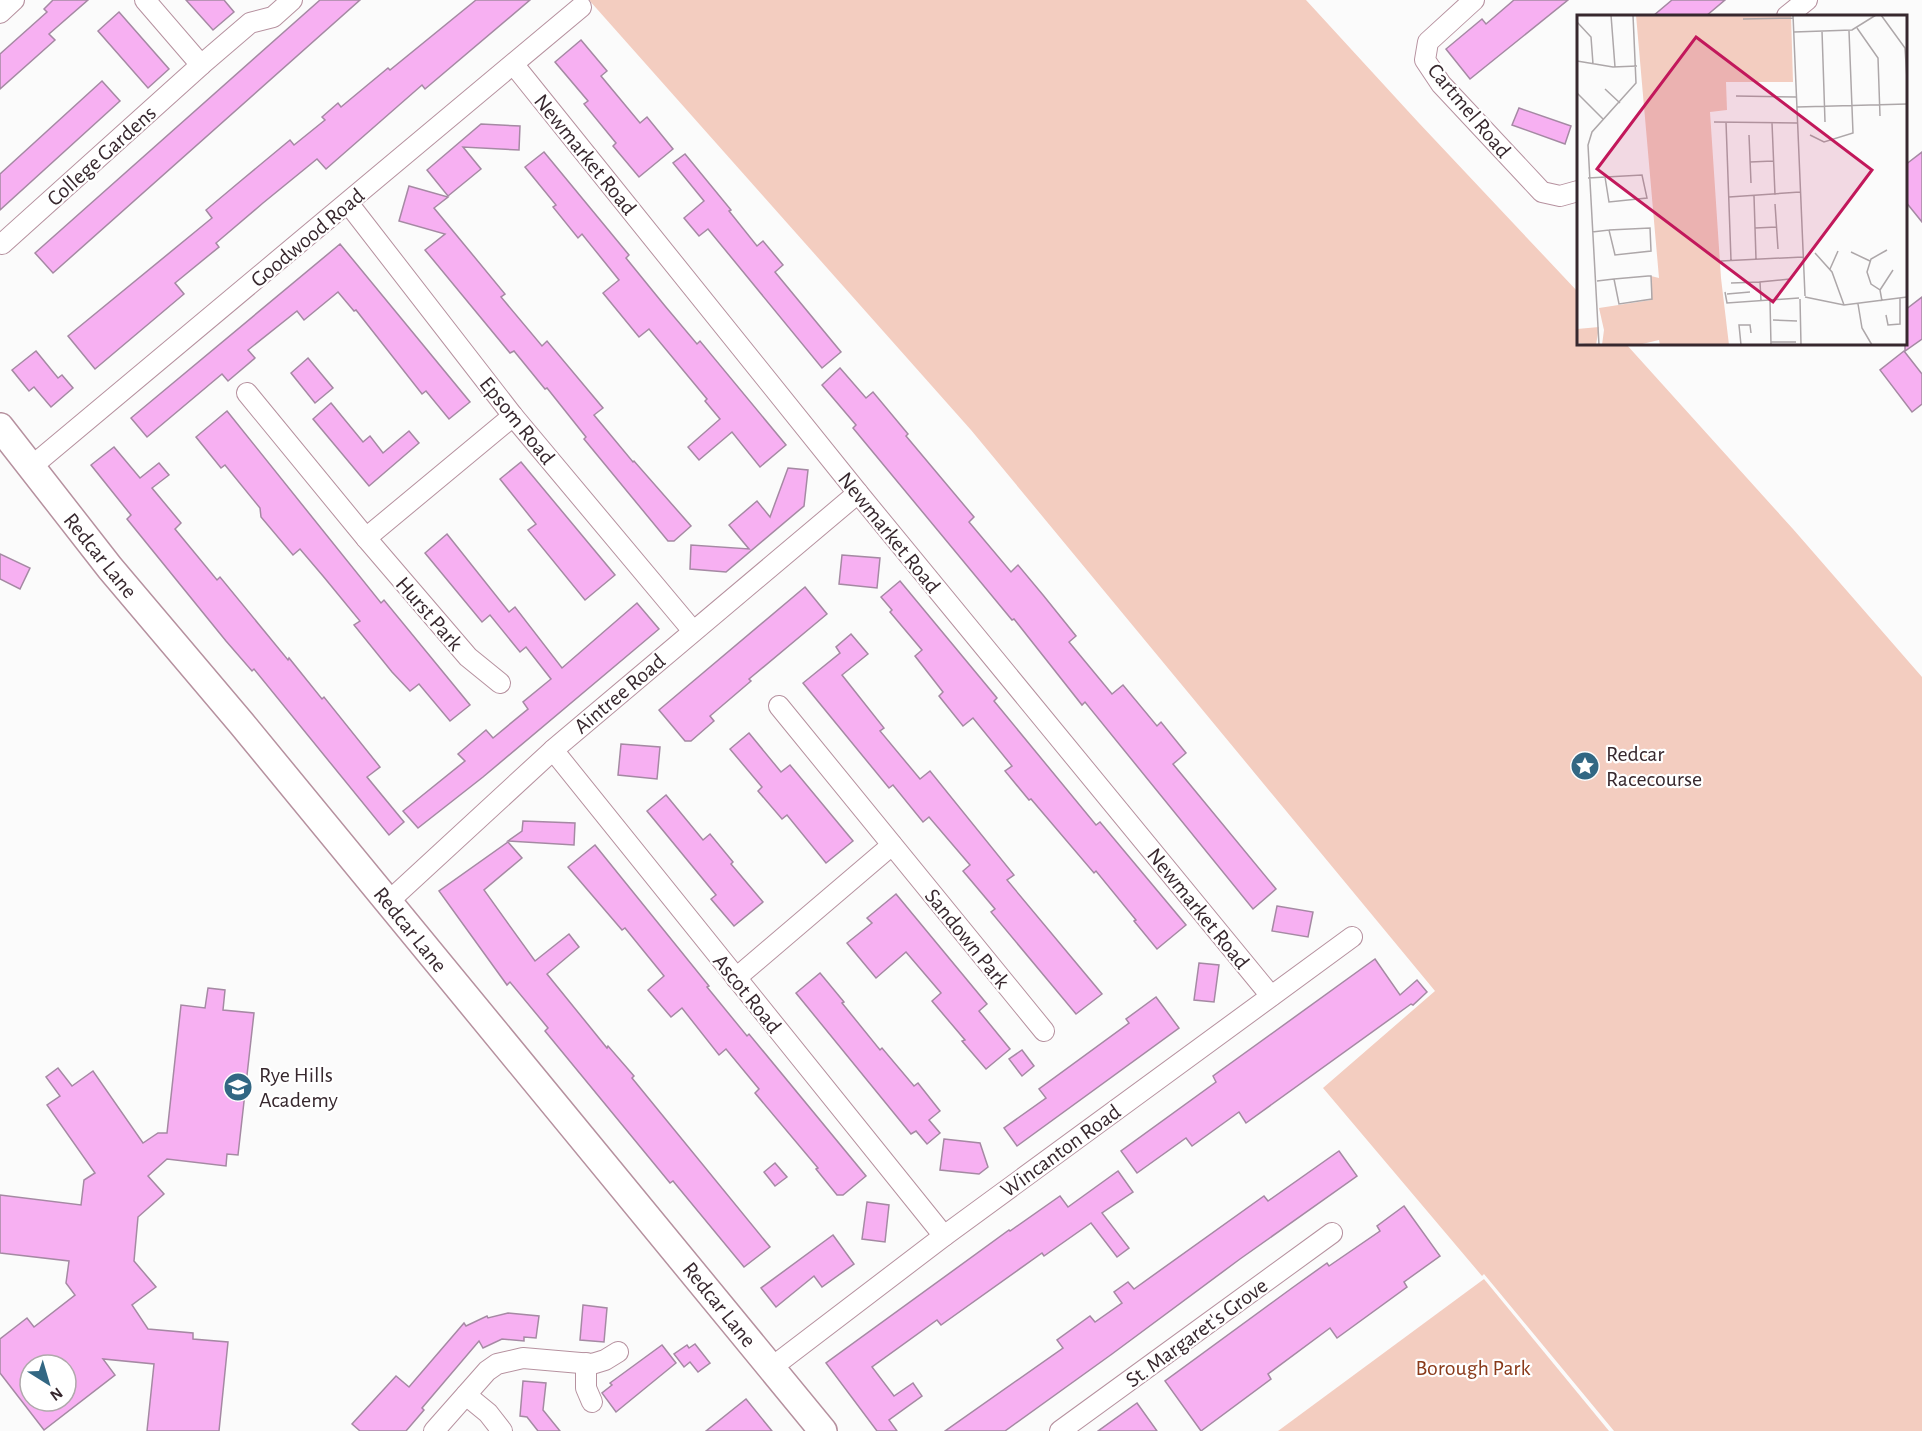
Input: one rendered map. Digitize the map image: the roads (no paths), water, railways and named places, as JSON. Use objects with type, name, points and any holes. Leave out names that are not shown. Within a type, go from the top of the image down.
[{"type":"main road","name":"Redcar Lane","points":[[0,427],[110,568],[242,724],[823,1431]]},
{"type":"street","points":[[0,13],[14,0]]},
{"type":"street","points":[[145,0],[201,65]]},
{"type":"street","name":"College Gardens","points":[[2,244],[250,23],[273,17],[291,0]]},
{"type":"street","name":"Cartmel Road","points":[[1474,0],[1428,42],[1425,60],[1441,84],[1542,192],[1560,196],[1577,191]]},
{"type":"street","points":[[1788,15],[1807,0]]},
{"type":"street","name":"Goodwood Road","points":[[31,467],[581,8]]},
{"type":"street","name":"Newmarket Road","points":[[514,65],[858,493],[1272,996]]},
{"type":"street","name":"Epsom Road","points":[[348,203],[513,416],[693,632]]},
{"type":"street","name":"Hurst Park","points":[[247,393],[366,538],[468,657],[500,683]]},
{"type":"street","points":[[366,538],[513,416]]},
{"type":"street","name":"Aintree Road","points":[[388,902],[553,750],[858,493]]},
{"type":"street","name":"Sandown Park","points":[[779,706],[1044,1031]]},
{"type":"street","name":"Ascot Road","points":[[553,750],[944,1236]]},
{"type":"street","points":[[736,978],[892,845]]},
{"type":"street","name":"Wincanton Road","points":[[771,1368],[944,1236],[1352,937]]},
{"type":"street","name":"St. Margaret's Grove","points":[[1060,1431],[1332,1233]]},
{"type":"street","points":[[434,1431],[487,1371],[497,1364],[523,1358],[586,1363],[605,1360],[618,1352]]},
{"type":"street","points":[[586,1363],[586,1388],[592,1402]]},
{"type":"street","points":[[466,1395],[488,1413],[502,1431]]},
{"type":"place","name":"Redcar Racecourse","points":[[1585,766]]},
{"type":"place","name":"Rye Hills Academy","points":[[238,1087]]},
{"type":"park label","name":"Borough Park","points":[[1473,1367]]}]
